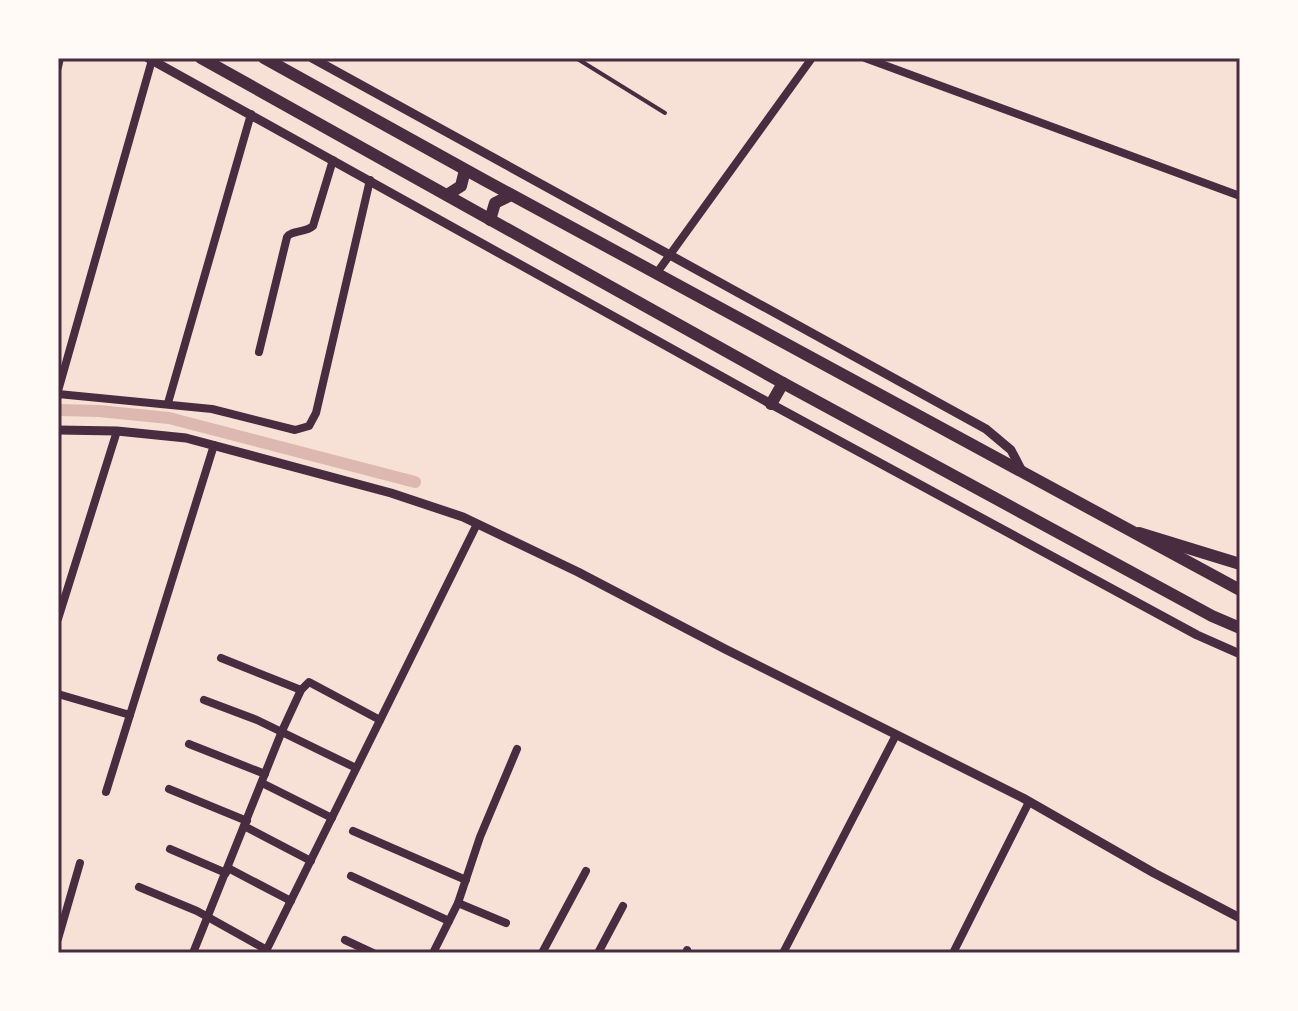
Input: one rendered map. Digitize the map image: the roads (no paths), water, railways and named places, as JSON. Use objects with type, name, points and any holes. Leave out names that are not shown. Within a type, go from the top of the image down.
[{"type":"main road","points":[[201,58],[783,383],[1212,616],[1240,628]]},
{"type":"main road","points":[[264,58],[1240,590]]},
{"type":"main road","points":[[447,195],[461,186],[465,170]]},
{"type":"main road","points":[[490,220],[495,203],[511,195]]},
{"type":"main road","points":[[771,404],[783,383]]},
{"type":"main road","points":[[1139,533],[1240,564]]},
{"type":"street","points":[[58,67],[60,58]]},
{"type":"street","points":[[312,58],[986,429],[1011,450],[1023,473]]},
{"type":"street","points":[[656,274],[812,58]]},
{"type":"street","points":[[865,58],[1240,196]]},
{"type":"street","points":[[370,180],[316,413],[309,426],[295,430],[212,409],[58,392],[150,59],[370,180],[771,404],[1197,635],[1240,654]]},
{"type":"street","points":[[168,403],[251,114]]},
{"type":"street","points":[[259,352],[287,237],[313,226],[333,160]]},
{"type":"street","points":[[58,430],[117,431],[186,438],[391,493],[477,524],[578,572],[1029,802],[1240,918]]},
{"type":"street","points":[[58,619],[117,431]]},
{"type":"street","points":[[106,792],[214,445]]},
{"type":"street","points":[[139,887],[197,911],[266,952],[477,524]]},
{"type":"street","points":[[221,658],[301,690]]},
{"type":"street","points":[[193,953],[301,690],[309,682],[380,720]]},
{"type":"street","points":[[58,694],[130,715]]},
{"type":"street","points":[[204,700],[282,731],[356,768]]},
{"type":"street","points":[[783,953],[896,735]]},
{"type":"street","points":[[189,744],[263,779],[332,818]]},
{"type":"street","points":[[433,953],[458,903],[480,837],[517,749]]},
{"type":"street","points":[[169,789],[246,823],[311,861]]},
{"type":"street","points":[[953,953],[1029,802]]},
{"type":"street","points":[[353,831],[466,880]]},
{"type":"street","points":[[170,849],[227,870],[291,901]]},
{"type":"street","points":[[58,939],[80,863]]},
{"type":"street","points":[[542,953],[586,871]]},
{"type":"street","points":[[351,876],[449,921]]},
{"type":"street","points":[[458,903],[506,923]]},
{"type":"street","points":[[598,953],[623,906]]},
{"type":"street","points":[[345,940],[373,953]]},
{"type":"lane","points":[[576,58],[665,113]]},
{"type":"waterway","points":[[58,410],[169,418],[415,482]]}]
